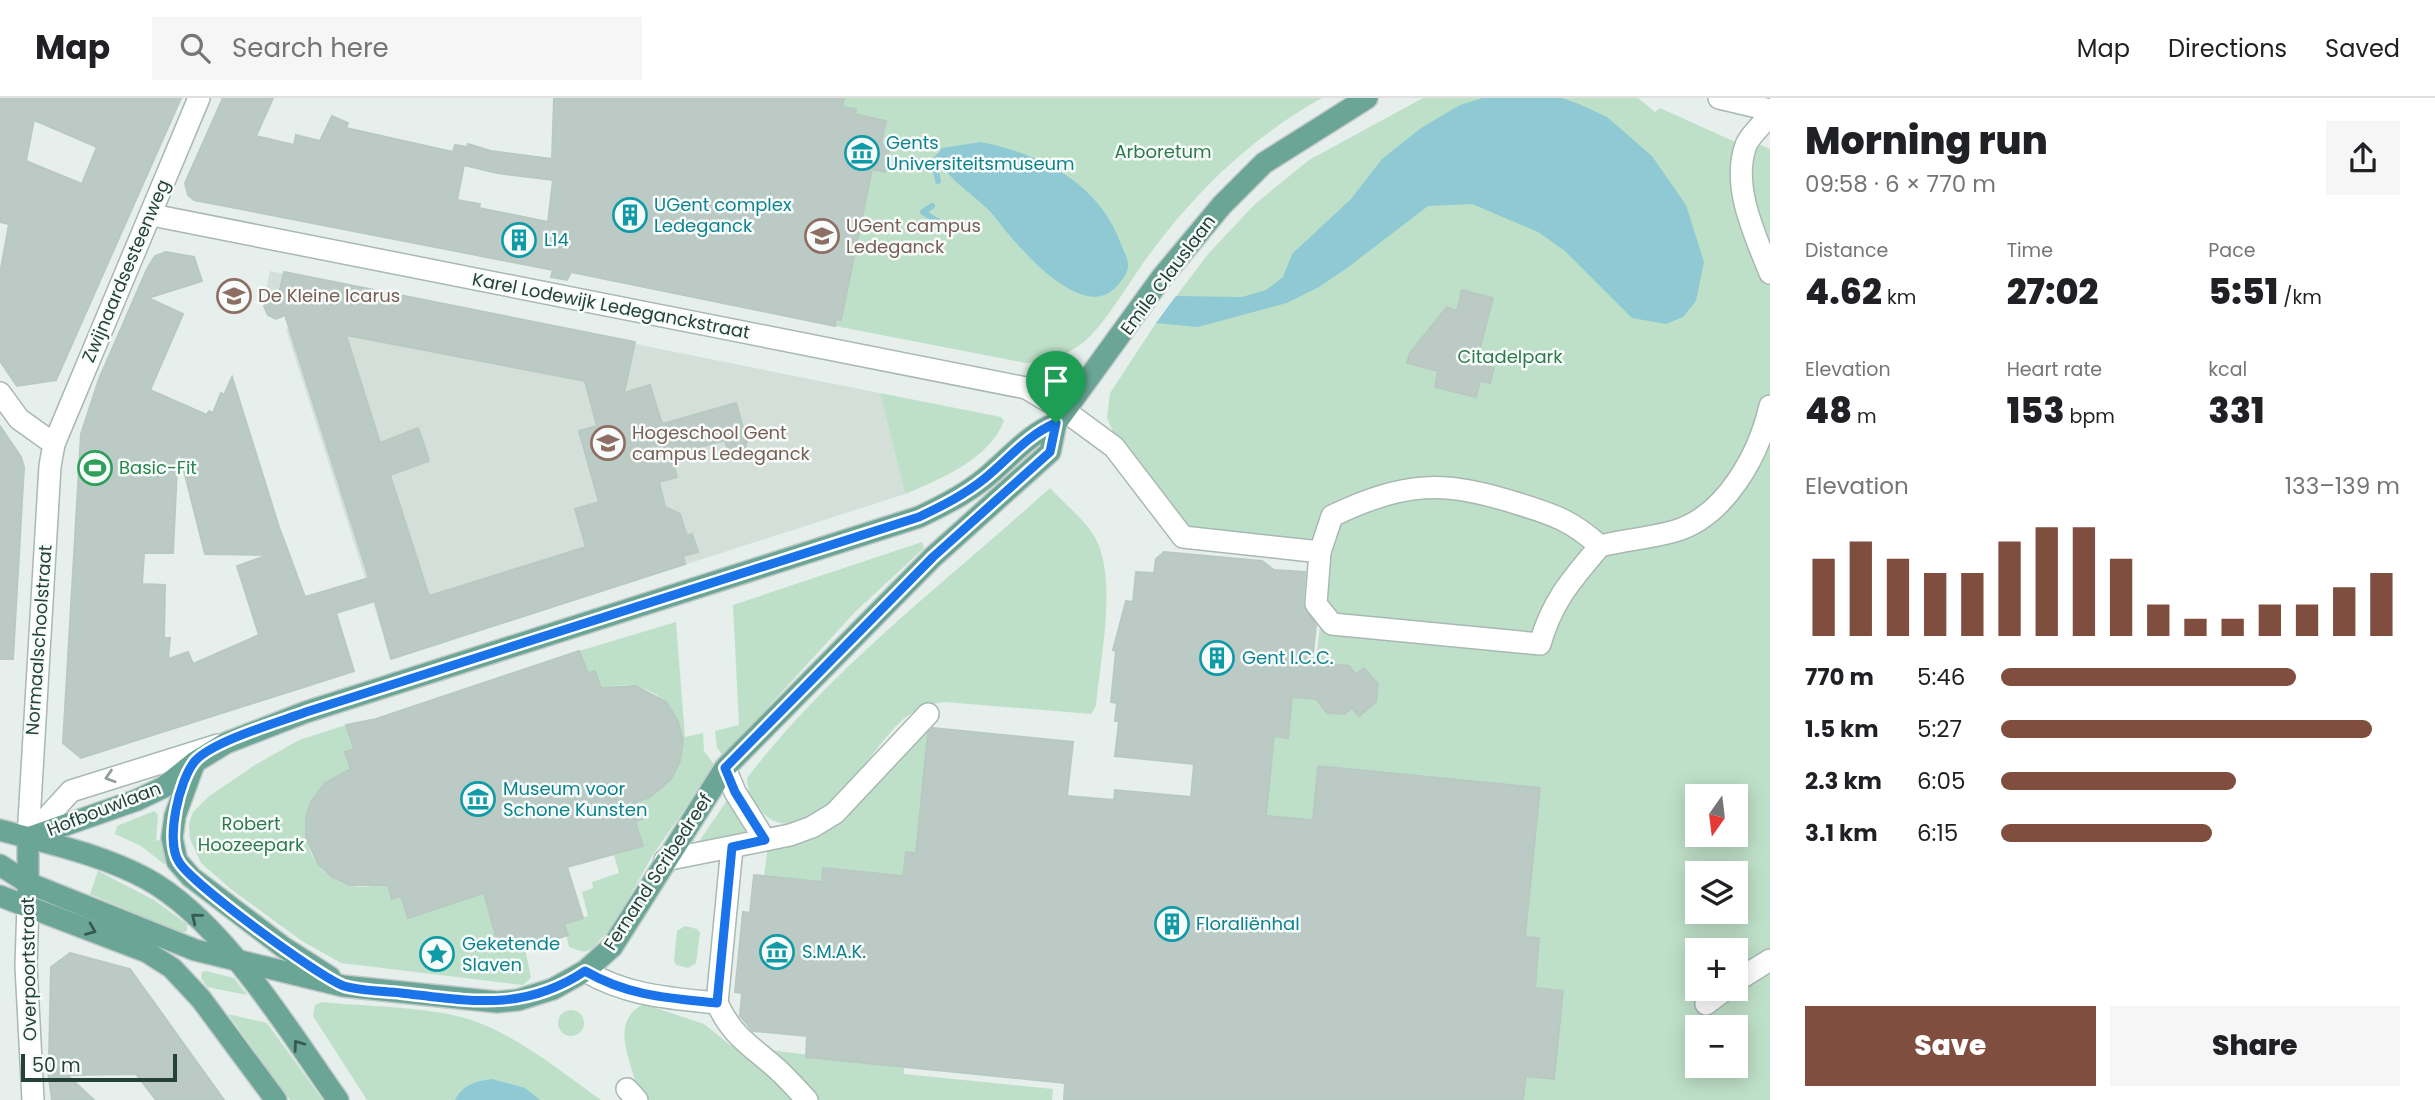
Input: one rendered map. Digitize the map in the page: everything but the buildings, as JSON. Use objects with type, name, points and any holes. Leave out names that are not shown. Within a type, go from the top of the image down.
[{"type":"main road","name":"Emile Clauslaan","points":[[1061,417],[1170,266],[1222,205],[1264,163],[1367,98]]},
{"type":"main road","name":"Fernand Scribedreef","points":[[28,893],[140,928],[195,950],[343,986],[497,1002],[536,995],[585,971],[612,947],[725,768],[933,557],[1050,452],[1061,417]]},
{"type":"main road","name":"Hofbouwlaan","points":[[28,848],[164,787],[195,762],[226,743],[306,712],[919,517],[952,502],[985,479],[1036,431],[1061,417]]},
{"type":"main road","points":[[195,762],[175,816],[172,838],[177,861],[191,877],[283,947],[343,986]]},
{"type":"main road","points":[[0,830],[28,848]]},
{"type":"main road","points":[[0,855],[28,848],[96,856],[149,880],[203,923],[238,962],[338,1100]]},
{"type":"main road","name":"Overpoortstraat","points":[[28,848],[28,893]]},
{"type":"main road","points":[[0,865],[28,893],[148,953],[172,968],[201,999],[276,1100]]},
{"type":"main road","points":[[0,895],[28,893]]},
{"type":"street","name":"Zwijnaardsesteenweg","points":[[54,443],[199,98]]},
{"type":"street","points":[[1718,98],[1770,109]]},
{"type":"street","points":[[1747,98],[1770,109]]},
{"type":"street","points":[[1770,116],[1746,144],[1741,174],[1751,225],[1770,273]]},
{"type":"street","name":"Karel Lodewijk Ledeganckstraat","points":[[152,215],[1026,388],[1061,417],[1114,447],[1183,537],[1320,552]]},
{"type":"street","points":[[0,393],[19,419],[54,443]]},
{"type":"street","points":[[1600,546],[1573,523],[1473,489],[1453,486],[1409,489],[1377,497],[1332,516],[1320,552],[1316,604],[1332,624],[1541,644],[1548,616],[1559,595],[1600,546],[1675,531],[1697,520],[1719,503],[1750,458],[1770,406]]},
{"type":"street","name":"Normaalschoolstraat","points":[[28,848],[50,466],[54,443]]},
{"type":"street","points":[[665,860],[765,840],[811,827],[835,813],[928,714]]},
{"type":"street","name":"Hofbouwlaan","points":[[28,848],[71,791],[226,743]]},
{"type":"street","points":[[725,768],[735,792],[765,840]]},
{"type":"street","points":[[732,847],[717,1003],[726,1024],[741,1041],[776,1068],[807,1100]]},
{"type":"street","name":"Overpoortstraat","points":[[28,893],[26,962],[33,1100]]},
{"type":"street","points":[[1748,974],[1770,960]]},
{"type":"street","points":[[585,971],[610,986],[631,992],[717,1003]]},
{"type":"street","points":[[1706,1004],[1710,1001]]},
{"type":"shaded area","name":"Hogeschool Gent campus Ledeganck","points":[[270,271],[880,393],[905,494],[391,659],[286,329],[290,328],[286,314],[265,295]]},
{"type":"green space","name":"Arboretum","points":[[795,98],[1322,98],[1272,130],[1206,187],[1167,231],[1110,312],[1085,341],[1057,357],[1026,363],[835,326],[836,319],[841,319],[870,180],[866,168],[885,172],[890,146],[850,139],[855,109]]},
{"type":"green space","name":"Citadelpark","points":[[1423,98],[1638,98],[1655,112],[1660,108],[1733,141],[1750,152],[1756,143],[1770,149],[1770,1100],[1523,1100],[1526,1076],[1554,1079],[1563,992],[1535,988],[1539,939],[1525,937],[1540,788],[1318,766],[1313,820],[1266,816],[1274,736],[1287,738],[1292,697],[1308,698],[1313,695],[1328,713],[1344,714],[1378,684],[1364,668],[1356,674],[1349,666],[1332,664],[1314,679],[1329,544],[1185,527],[1118,443],[1107,418],[1110,393],[1156,323],[1208,254],[1255,204],[1309,160]]},
{"type":"green space","points":[[880,393],[1001,417],[1004,421],[997,434],[976,457],[934,482],[905,494]]},
{"type":"green space","points":[[1050,488],[1091,531],[1100,548],[1105,568],[1104,640],[1096,706],[1091,714],[945,702],[932,704],[914,711],[898,724],[841,792],[823,809],[805,820],[787,824],[764,814],[753,801],[747,778],[780,737],[892,626]]},
{"type":"green space","points":[[922,542],[924,548],[855,612],[723,756],[717,748],[715,731],[739,725],[733,605]]},
{"type":"green space","points":[[676,622],[685,737],[703,733],[704,751],[715,766],[654,853],[614,924],[593,948],[584,952],[569,947],[564,924],[588,916],[582,892],[593,888],[592,882],[619,873],[614,855],[642,846],[635,821],[642,819],[636,802],[661,788],[676,769],[681,747],[679,725],[669,706],[652,692],[629,685],[602,689],[595,672],[588,673],[579,651]]},
{"type":"green space","name":"Robert Hoozeepark","points":[[346,725],[354,749],[345,752],[351,770],[325,786],[310,807],[306,829],[310,850],[321,868],[339,881],[361,887],[387,882],[392,899],[401,896],[408,918],[484,893],[498,943],[518,938],[521,949],[525,949],[531,978],[523,985],[341,963],[302,941],[232,890],[201,863],[190,839],[189,824],[193,812],[208,797],[255,765],[299,740]]},
{"type":"green space","points":[[929,728],[916,853],[906,852],[903,876],[824,868],[822,882],[764,877],[767,853],[764,848],[795,843]]},
{"type":"green space","points":[[728,799],[746,831],[698,843]]},
{"type":"green space","points":[[154,811],[158,815],[156,841],[165,838],[168,862],[164,864],[141,846],[115,834],[117,826]]},
{"type":"green space","points":[[98,871],[154,900],[187,924],[187,931],[182,933],[90,894]]},
{"type":"green space","points":[[685,926],[697,929],[700,933],[696,963],[688,968],[676,965],[674,961],[677,931]]},
{"type":"green space","points":[[202,972],[234,978],[247,995],[207,987],[201,978]]},
{"type":"green space","points":[[321,1002],[422,1010],[477,1022],[526,1047],[601,1100],[367,1100],[313,1016],[315,1005]]},
{"type":"green space","points":[[644,1004],[704,1024],[730,1045],[904,1067],[904,1074],[1053,1089],[1052,1100],[624,1100],[636,1083],[626,1050],[625,1029],[634,1011]]},
{"type":"green space","points":[[571,1010],[580,1014],[584,1023],[580,1032],[571,1036],[562,1032],[558,1023],[562,1014]]},
{"type":"green space","points":[[228,1014],[267,1023],[323,1100],[290,1100]]},
{"type":"water","points":[[1482,98],[1562,98],[1607,117],[1652,156],[1686,205],[1704,262],[1696,301],[1683,317],[1666,324],[1632,318],[1565,251],[1538,232],[1472,204],[1428,206],[1347,268],[1319,287],[1287,303],[1198,327],[1156,323],[1176,296],[1242,297],[1266,290],[1283,277],[1292,254],[1351,199],[1382,159],[1421,128],[1460,105]]},
{"type":"water","points":[[981,142],[1025,154],[1046,163],[1083,188],[1098,204],[1111,223],[1128,262],[1126,273],[1116,287],[1101,296],[1085,295],[1067,288],[1031,259],[987,209],[953,179],[938,154],[942,148]]},
{"type":"water","points":[[492,1079],[525,1088],[540,1100],[455,1100],[461,1091],[470,1085]]},
{"type":"waterway","points":[[938,157],[934,162],[938,181]]},
{"type":"waterway","points":[[927,231],[939,226],[937,221],[923,212],[932,206]]},
{"type":"place","name":"Gents Universiteitsmuseum","points":[[862,153]]},
{"type":"place","name":"UGent complex Ledeganck","points":[[630,215]]},
{"type":"place","name":"UGent campus Ledeganck","points":[[822,236]]},
{"type":"place","name":"L14","points":[[519,240]]},
{"type":"place","name":"De Kleine Icarus","points":[[234,296]]},
{"type":"place","name":"Hogeschool Gent campus Ledeganck","points":[[608,443]]},
{"type":"place","name":"Basic-Fit","points":[[95,468]]},
{"type":"place","name":"Gent I.C.C.","points":[[1217,658]]},
{"type":"place","name":"Museum voor Schone Kunsten","points":[[478,799]]},
{"type":"place","name":"Floraliënhal","points":[[1172,924]]},
{"type":"place","name":"S.M.A.K.","points":[[777,952]]},
{"type":"place","name":"Geketende Slaven","points":[[437,954]]},
{"type":"route","points":[[1056,423],[1050,452],[933,557],[725,768],[735,792],[765,840],[732,847],[717,1003],[631,992],[610,986],[585,971],[570,981],[536,995],[497,1002],[343,986],[283,947],[191,877],[177,861],[172,838],[175,816],[184,787],[195,762],[226,743],[306,712],[919,517],[952,502],[985,479],[1036,431],[1056,423]]}]
